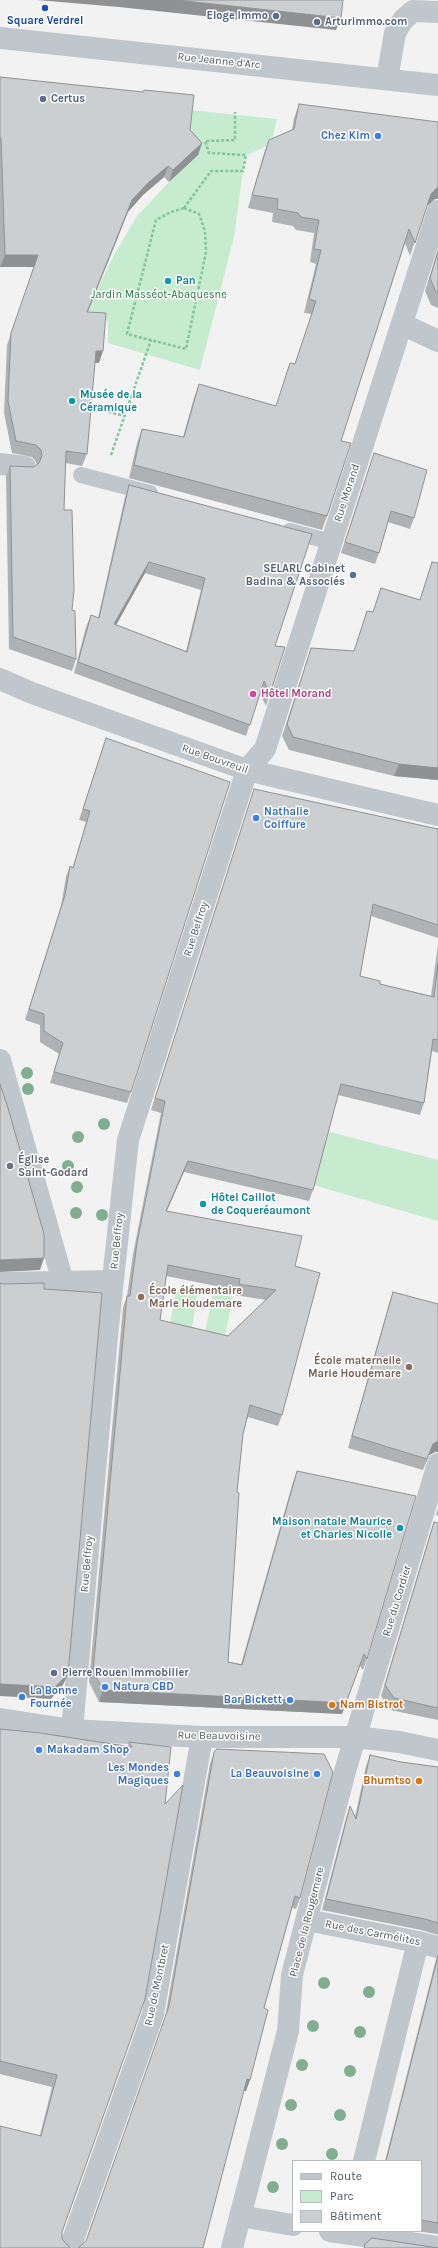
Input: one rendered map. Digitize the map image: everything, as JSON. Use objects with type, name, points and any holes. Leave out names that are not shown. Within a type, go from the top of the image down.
[{"type":"street","points":[[428,0],[438,7]]},
{"type":"street","points":[[387,79],[395,33],[402,20],[413,11],[438,12]]},
{"type":"street","name":"Rue Jeanne d'Arc","points":[[0,38],[438,85]]},
{"type":"street","name":"Rue Morand","points":[[247,770],[265,750],[438,211]]},
{"type":"street","points":[[402,324],[438,341]]},
{"type":"street","points":[[0,464],[25,467]]},
{"type":"street","name":"Rue Bouvreuil","points":[[0,679],[32,693],[247,770],[438,814]]},
{"type":"street","name":"Rue Beffroy","points":[[72,1730],[113,1281],[128,1140],[247,770]]},
{"type":"street","points":[[0,1060],[63,1282]]},
{"type":"street","points":[[0,1283],[113,1281]]},
{"type":"street","name":"Rue du Cordier","points":[[355,1737],[429,1523],[438,1464]]},
{"type":"street","name":"Rue Beauvoisine","points":[[0,1719],[72,1730],[202,1737],[355,1737],[399,1742],[438,1750]]},
{"type":"street","name":"Rue de Montbret","points":[[70,2248],[153,2014],[202,1737]]},
{"type":"street","name":"Place de la Rougemare","points":[[232,2248],[288,2031],[292,1975],[355,1737]]},
{"type":"street","name":"Rue des Carmélites","points":[[307,1920],[428,1944]]},
{"type":"street","points":[[364,2160],[428,1944]]},
{"type":"street","points":[[240,2216],[292,2225]]},
{"type":"street","points":[[342,2236],[438,2247]]},
{"type":"lane","points":[[82,475],[163,497]]},
{"type":"lane","points":[[277,528],[331,542]]},
{"type":"path","points":[[184,208],[199,214],[205,231],[206,252],[186,349],[127,334],[156,220],[171,212],[184,208],[211,171],[243,171],[246,155],[209,152],[205,141],[235,140],[235,112]]},
{"type":"path","points":[[103,480],[151,340]]},
{"type":"path","points":[[88,407],[125,416]]},
{"type":"green space","name":"Jardin Masséot-Abaquesne","points":[[190,110],[277,119],[271,144],[245,156],[234,237],[200,370],[108,343],[108,321],[87,311],[114,255],[137,216],[169,182],[198,155],[186,141]]},
{"type":"green space","points":[[326,1131],[438,1160],[438,1221],[313,1185]]},
{"type":"green space","points":[[177,1288],[198,1291],[191,1333],[169,1328]]},
{"type":"green space","points":[[213,1293],[233,1297],[224,1341],[204,1337]]},
{"type":"building","points":[[177,0],[343,0],[341,18]]},
{"type":"building","points":[[0,77],[143,92],[144,90],[194,95],[190,130],[202,143],[173,170],[168,166],[148,183],[132,200],[87,312],[106,313],[103,351],[96,351],[87,454],[66,451],[64,510],[72,510],[74,590],[72,610],[75,611],[76,659],[13,637],[10,466],[34,467],[39,463],[42,456],[41,450],[36,445],[16,441],[8,401],[11,333],[38,255],[5,255],[0,138]]},
{"type":"building","points":[[299,104],[438,122],[438,187],[431,194],[415,243],[409,229],[341,441],[351,443],[327,516],[134,465],[142,429],[184,437],[199,384],[276,406],[290,363],[295,364],[316,301],[309,299],[321,250],[314,249],[319,220],[301,217],[298,213],[277,209],[278,199],[252,195],[269,140],[294,129]]},
{"type":"building","points":[[438,252],[438,293],[436,292],[430,278]]},
{"type":"building","points":[[374,453],[427,470],[414,518],[391,511],[379,553],[345,542]]},
{"type":"building","points":[[129,485],[312,534],[275,646],[285,647],[270,694],[264,681],[250,725],[78,662],[91,615],[99,618]],"holes":[[[149,562],[205,578],[187,652],[114,624]]]},
{"type":"building","points":[[432,562],[438,563],[438,768],[399,764],[293,737],[287,724],[311,648],[354,651],[367,611],[373,612],[381,588],[420,600]]},
{"type":"building","points":[[106,738],[230,782],[131,1092],[54,1072],[63,1043],[44,1031],[44,1014],[29,1009],[65,895],[70,866],[73,868],[90,811],[83,809]]},
{"type":"building","points":[[254,789],[438,829],[438,925],[373,904],[360,976],[380,981],[380,984],[434,997],[438,963],[438,1040],[433,1039],[424,1103],[341,1084],[313,1190],[188,1161],[166,1211],[302,1236],[295,1266],[320,1273],[282,1415],[250,1405],[243,1434],[237,1492],[239,1493],[228,1662],[242,1665],[297,1471],[416,1496],[367,1659],[364,1654],[346,1703],[103,1690],[93,1671],[127,1296],[130,1296],[137,1243],[165,1101],[155,1098]],"holes":[[[168,1265],[240,1279],[239,1284],[276,1290],[228,1336],[160,1320]]]},
{"type":"building","name":"Église Saint-Godard","points":[[0,1084],[44,1234],[44,1258],[0,1260]]},
{"type":"building","points":[[0,1283],[44,1283],[44,1289],[102,1293],[68,1674],[55,1687],[0,1684]]},
{"type":"building","points":[[393,1292],[438,1304],[438,1441],[433,1444],[427,1459],[352,1436]]},
{"type":"building","points":[[434,1522],[438,1523],[438,1708],[394,1698],[385,1685]]},
{"type":"building","points":[[0,1729],[40,1733],[132,1747],[129,1742],[171,1747],[165,1804],[183,1785],[145,1999],[62,2232],[62,2239],[70,2248],[0,2248],[0,2126],[41,2136],[57,2075],[0,2061]]},
{"type":"building","points":[[217,1749],[324,1754],[333,1772],[300,1898],[295,1896],[264,2008],[268,2010],[250,2080],[247,2079],[203,2248],[78,2248],[86,2241],[169,2006],[214,1752]]},
{"type":"building","points":[[370,1755],[401,1762],[438,1767],[438,1923],[326,1899],[350,1806],[356,1819]]},
{"type":"building","points":[[438,1956],[438,2223],[422,2220],[422,2160],[386,2160]]},
{"type":"building","points":[[372,2238],[438,2248],[364,2248],[365,2244]]},
{"type":"place","name":"Square Verdrel","points":[[45,8]]},
{"type":"place","name":"Eloge Immo","points":[[276,16]]},
{"type":"place","name":"Arturimmo.com","points":[[317,22]]},
{"type":"place","name":"Certus","points":[[43,99]]},
{"type":"place","name":"Chez Kim","points":[[378,136]]},
{"type":"place","name":"Pan","points":[[168,281]]},
{"type":"place","name":"Musée de la Céramique","points":[[72,401]]},
{"type":"place","name":"SELARL Cabinet Badina & Associés","points":[[353,575]]},
{"type":"place","name":"Hôtel Morand","points":[[253,694]]},
{"type":"place","name":"Nathalie Coiffure","points":[[256,818]]},
{"type":"place","name":"Église Saint-Godard","points":[[10,1166]]},
{"type":"place","name":"Hôtel Caillot de Coqueréaumont","points":[[203,1204]]},
{"type":"place","name":"École élémentaire Marie Houdemare","points":[[141,1297]]},
{"type":"place","name":"École maternelle Marie Houdemare","points":[[409,1367]]},
{"type":"place","name":"Maison natale Maurice et Charles Nicolle","points":[[400,1528]]},
{"type":"place","name":"Pierre Rouen Immobilier","points":[[54,1673]]},
{"type":"place","name":"Natura CBD","points":[[105,1687]]},
{"type":"place","name":"La Bonne Fournée","points":[[22,1697]]},
{"type":"place","name":"Bar Bickett","points":[[290,1700]]},
{"type":"place","name":"Nam Bistrot","points":[[332,1705]]},
{"type":"place","name":"Makadam Shop","points":[[39,1750]]},
{"type":"place","name":"Les Mondes Magiques","points":[[177,1774]]},
{"type":"place","name":"La Beauvoisine","points":[[317,1774]]},
{"type":"place","name":"Bhumtso","points":[[419,1781]]}]
